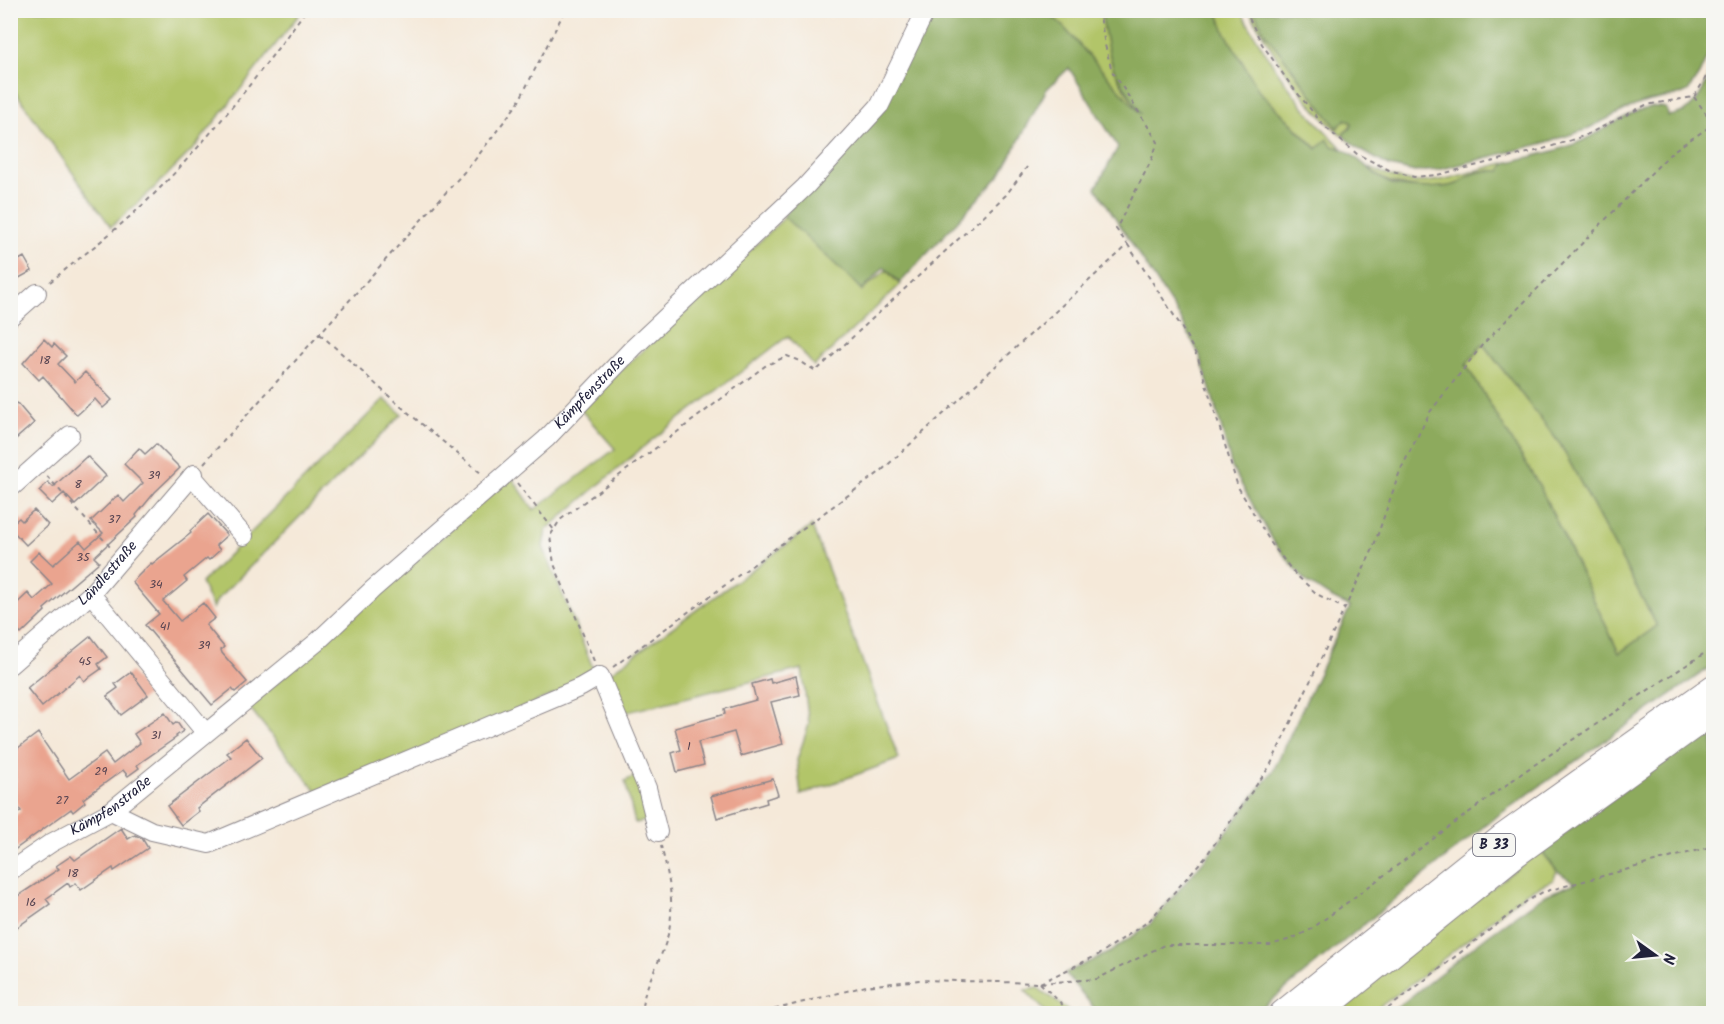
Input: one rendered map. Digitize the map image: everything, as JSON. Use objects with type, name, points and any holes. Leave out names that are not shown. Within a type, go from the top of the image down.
[{"type":"highway","name":"B 33","points":[[1283,1014],[1503,837],[1713,688]]},
{"type":"highway","name":"B 33","points":[[1316,1014],[1516,853],[1713,711]]},
{"type":"street","name":"Kämpfenstraße","points":[[10,871],[51,843],[111,811],[316,642],[373,589],[546,439],[633,348],[805,187],[880,105],[926,10]]},
{"type":"street","points":[[10,316],[37,293]]},
{"type":"street","points":[[10,484],[13,486],[70,435]]},
{"type":"street","points":[[193,475],[244,536]]},
{"type":"street","name":"Ländlestraße","points":[[10,664],[91,594],[193,475]]},
{"type":"street","points":[[91,594],[205,732]]},
{"type":"street","points":[[111,811],[152,831],[209,844],[581,687],[600,676],[647,788],[658,832]]},
{"type":"path","points":[[37,293],[120,225],[160,188],[263,70],[306,10]]},
{"type":"path","points":[[193,475],[474,161],[518,103],[565,10]]},
{"type":"path","points":[[1099,10],[1112,71],[1158,142],[1151,161],[1116,229],[1179,323],[1198,358],[1238,488],[1272,543],[1294,573],[1317,594],[1345,609]]},
{"type":"path","points":[[1245,10],[1262,44],[1325,128],[1357,154],[1389,170],[1414,177],[1437,175],[1540,150],[1584,136],[1646,105],[1694,97],[1704,81],[1713,58]]},
{"type":"path","points":[[1040,983],[1098,955],[1149,921],[1206,856],[1270,766],[1372,551],[1400,471],[1430,412],[1483,344],[1672,151],[1713,124],[1694,97]]},
{"type":"path","points":[[1027,167],[1006,195],[816,371],[786,356],[765,366],[560,520],[550,536],[554,564],[600,676],[880,472],[1128,245]]},
{"type":"path","points":[[319,333],[399,405],[493,484]]},
{"type":"path","points":[[38,465],[120,558]]},
{"type":"path","points":[[509,471],[554,530]]},
{"type":"path","points":[[757,1014],[866,986],[908,981],[1040,983],[1097,979],[1164,945],[1270,945],[1291,939],[1310,930],[1525,771],[1713,647]]},
{"type":"path","points":[[641,1014],[651,974],[667,940],[673,910],[670,882],[658,832]]},
{"type":"path","points":[[1382,1014],[1542,892],[1713,846]]},
{"type":"path","points":[[1040,983],[1072,1014]]},
{"type":"green space","points":[[21,11],[302,11],[195,147],[111,227],[11,86],[11,23]]},
{"type":"green space","points":[[929,11],[1043,11],[1059,22],[1141,114],[1114,70],[1101,11],[1217,11],[1225,32],[1259,91],[1317,149],[1327,139],[1332,146],[1351,154],[1382,179],[1400,186],[1420,188],[1451,186],[1476,173],[1501,171],[1505,163],[1567,147],[1638,111],[1659,107],[1667,109],[1668,116],[1678,114],[1692,106],[1706,84],[1713,67],[1713,665],[1493,819],[1256,1013],[1098,1013],[1065,973],[1110,952],[1150,924],[1216,846],[1274,769],[1350,607],[1306,581],[1275,544],[1232,468],[1200,356],[1180,318],[1096,188],[1118,147],[1069,68],[1047,89],[1001,174],[900,283],[884,267],[863,290],[783,216],[883,108]],"holes":[[[1483,344],[1560,444],[1657,626],[1619,653],[1539,485],[1466,365]]]},
{"type":"green space","points":[[1043,11],[1101,11],[1112,64],[1125,90],[1145,119],[1059,22]]},
{"type":"green space","points":[[1217,11],[1241,11],[1298,100],[1342,148],[1332,146],[1318,149],[1259,91],[1225,32]]},
{"type":"green space","points":[[1249,11],[1254,11],[1265,33],[1337,128],[1346,119],[1352,124],[1344,133],[1344,137],[1329,124],[1303,94],[1280,62]]},
{"type":"green space","points":[[1254,11],[1713,11],[1713,39],[1699,75],[1688,91],[1629,108],[1585,130],[1541,144],[1438,170],[1415,172],[1389,166],[1360,150],[1344,137],[1344,133],[1351,128],[1352,123],[1346,119],[1337,128],[1265,33]]},
{"type":"green space","points":[[1505,163],[1501,171],[1476,173],[1457,184],[1437,188],[1398,184],[1377,175],[1370,168],[1404,180],[1427,182]]},
{"type":"green space","points":[[790,212],[862,291],[886,270],[900,285],[814,366],[788,336],[648,443],[546,530],[543,547],[593,668],[586,681],[318,793],[249,707],[511,476],[534,510],[615,449],[581,410],[600,389],[702,297]]},
{"type":"green space","points":[[1483,344],[1560,444],[1657,626],[1619,653],[1539,485],[1466,365]]},
{"type":"green space","points":[[384,399],[402,414],[217,600],[213,609],[201,583]]},
{"type":"green space","points":[[812,526],[899,759],[801,795],[797,760],[809,724],[802,669],[624,713],[608,683],[611,672]]},
{"type":"green space","points":[[1713,726],[1713,1013],[1389,1014],[1488,935],[1543,896],[1575,883],[1557,871],[1541,850]]},
{"type":"green space","points":[[637,775],[650,820],[635,823],[625,781]]},
{"type":"green space","points":[[1541,850],[1557,871],[1553,880],[1527,892],[1422,976],[1371,1013],[1329,1014]]},
{"type":"green space","points":[[1038,988],[1072,1013],[1047,1013],[1025,990]]},
{"type":"building","points":[[24,257],[32,271],[10,283],[10,265]]},
{"type":"building","points":[[44,339],[52,347],[54,344],[66,356],[58,364],[75,382],[85,372],[112,400],[103,408],[95,399],[77,415],[43,376],[39,380],[23,363]]},
{"type":"building","points":[[17,403],[34,423],[10,444],[10,408]]},
{"type":"building","points":[[156,444],[180,468],[155,492],[136,515],[137,517],[94,557],[99,562],[44,609],[45,611],[21,634],[19,632],[10,639],[10,610],[28,593],[34,600],[52,584],[30,561],[39,552],[53,565],[80,541],[86,548],[103,533],[91,521],[118,495],[124,502],[143,483],[124,464],[139,448],[145,454]]},
{"type":"building","points":[[87,456],[106,476],[75,505],[64,493],[52,504],[39,491],[48,482],[53,487]]},
{"type":"building","points":[[34,510],[48,525],[26,545],[10,528],[10,525],[19,518],[22,521]]},
{"type":"building","points":[[208,514],[227,535],[216,545],[220,550],[184,577],[187,581],[163,601],[180,621],[203,603],[215,618],[206,625],[224,647],[221,650],[222,653],[247,682],[235,692],[232,689],[212,705],[145,625],[159,614],[132,582],[151,563],[191,533],[190,531]]},
{"type":"building","points":[[91,636],[107,657],[98,664],[101,669],[84,681],[80,675],[42,707],[27,688]]},
{"type":"building","points":[[131,672],[148,695],[121,715],[107,696],[118,688],[115,684]]},
{"type":"building","points":[[796,676],[800,695],[771,702],[783,744],[741,756],[734,732],[698,742],[704,765],[677,772],[672,753],[681,750],[675,728],[725,714],[724,709],[756,700],[752,684],[770,679],[771,683]]},
{"type":"building","points":[[165,713],[173,725],[177,722],[183,731],[177,737],[137,765],[139,768],[128,776],[123,770],[83,799],[85,802],[73,812],[71,809],[10,853],[10,819],[21,811],[10,795],[10,784],[16,780],[10,772],[10,754],[38,733],[69,779],[105,753],[113,764],[140,743],[134,734]]},
{"type":"building","points":[[246,738],[262,758],[197,808],[199,811],[181,825],[167,806],[231,757],[227,753]]},
{"type":"building","points":[[773,779],[778,795],[766,799],[767,803],[717,818],[711,796]]},
{"type":"building","points":[[121,828],[128,839],[135,835],[142,838],[148,848],[81,890],[76,883],[70,887],[68,883],[46,899],[50,904],[10,932],[10,901],[59,869],[56,866],[71,856],[75,860]]}]
